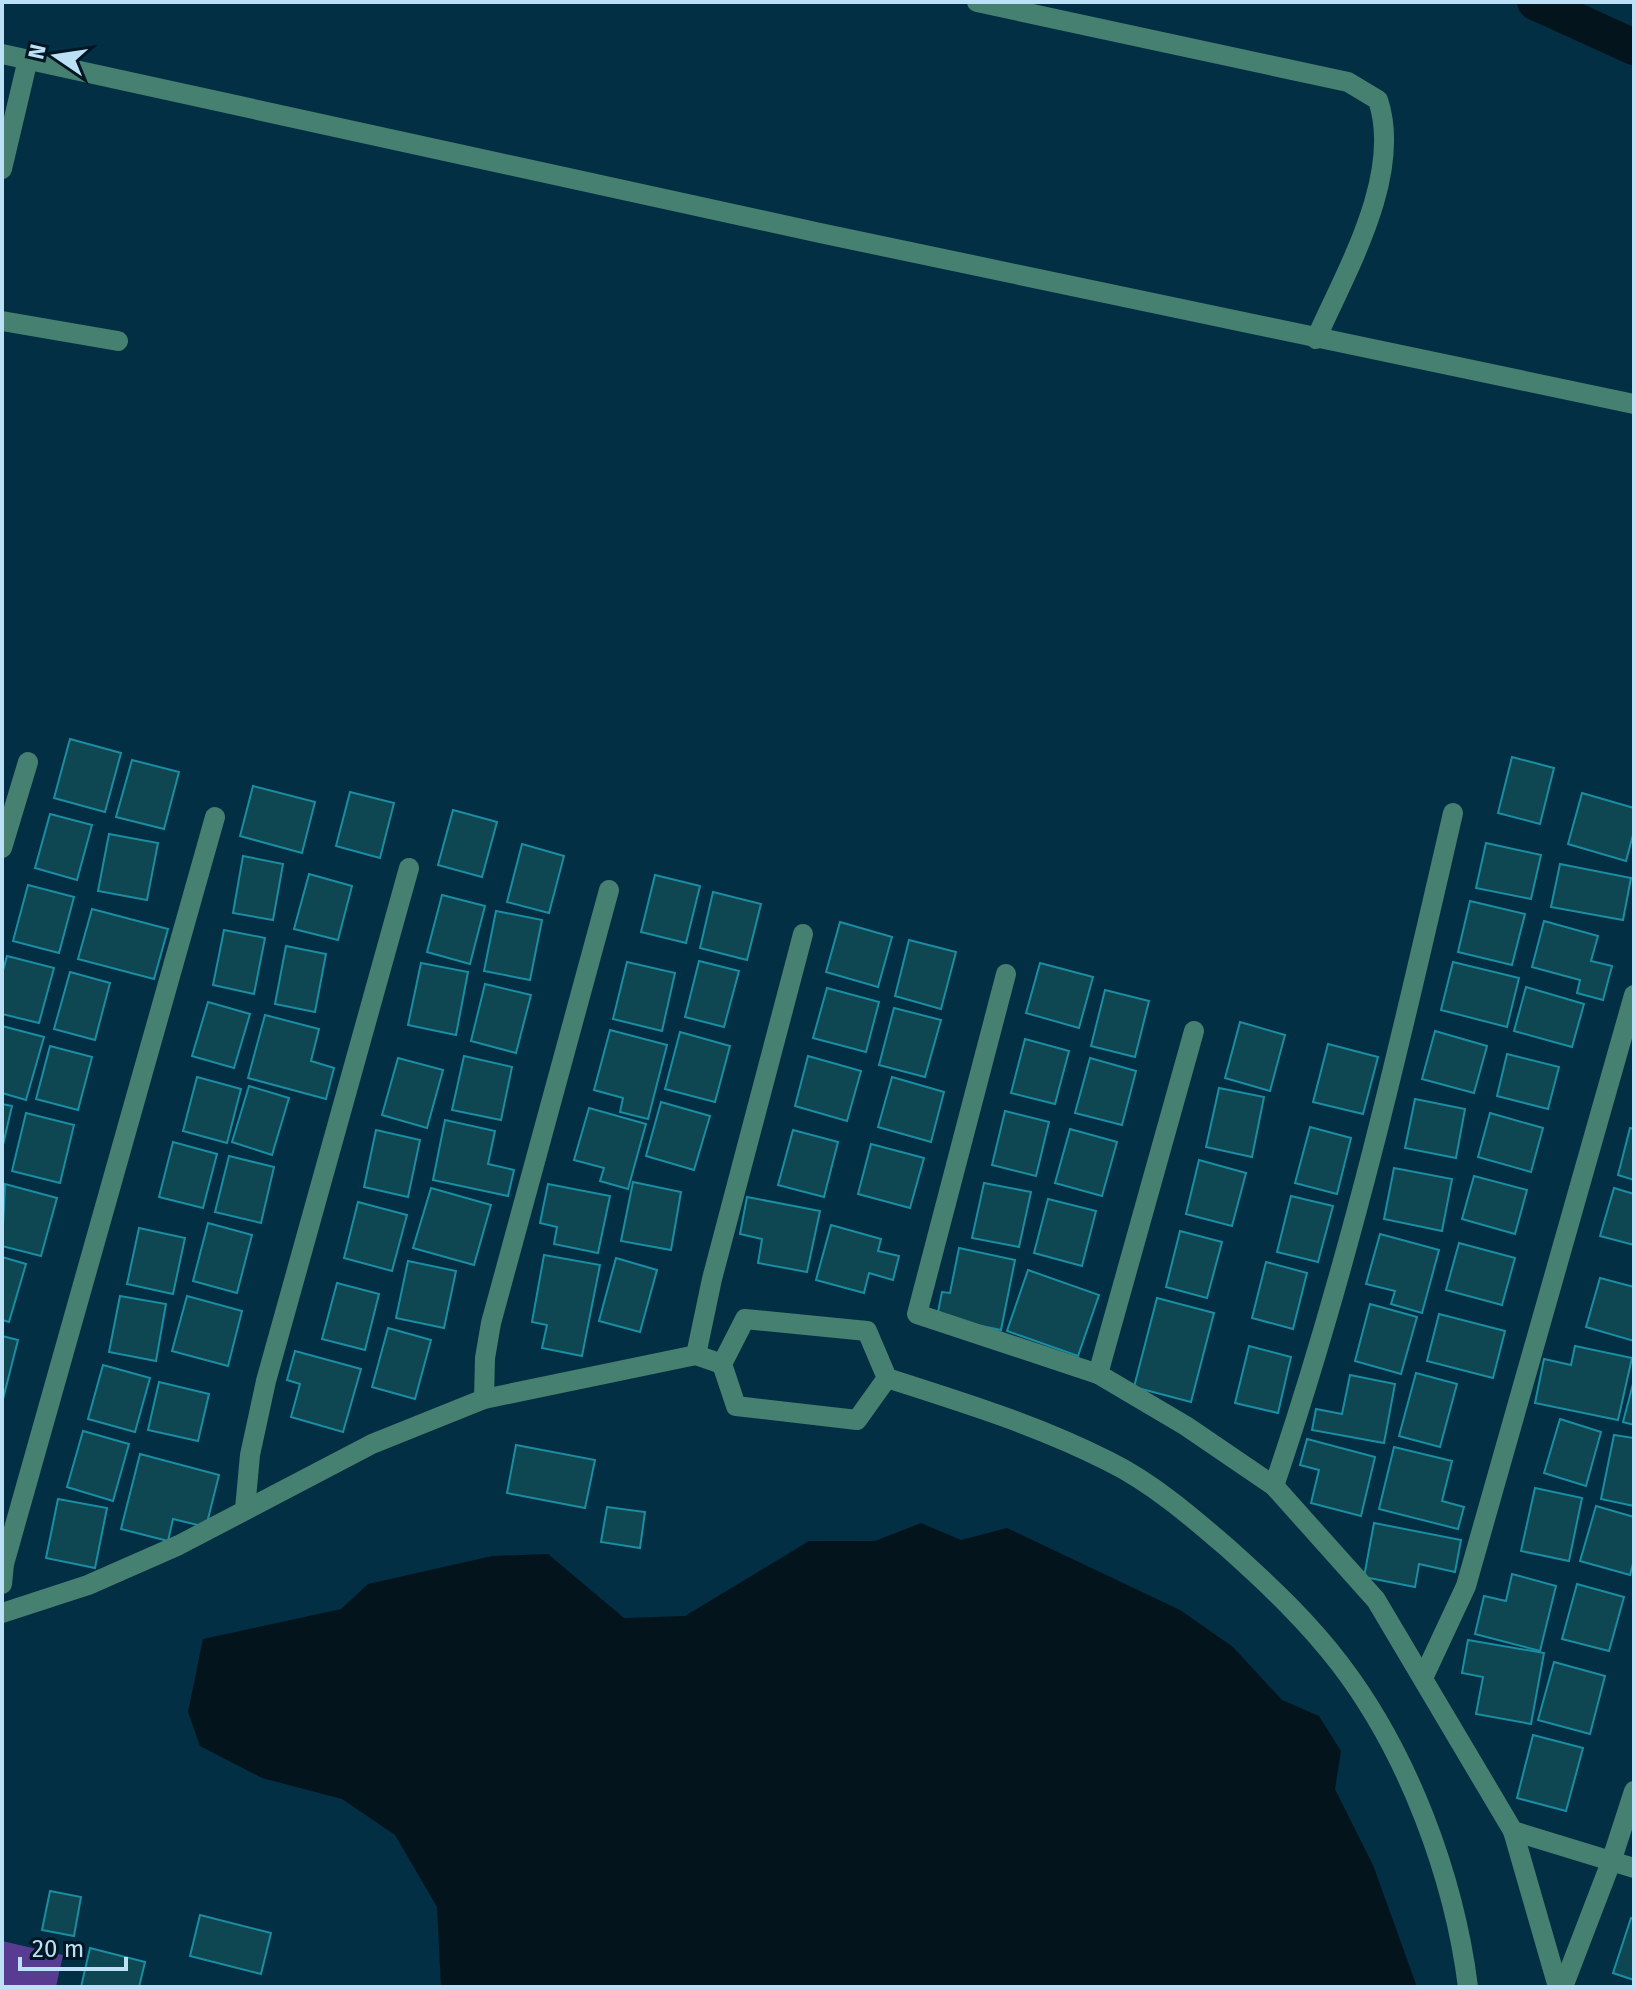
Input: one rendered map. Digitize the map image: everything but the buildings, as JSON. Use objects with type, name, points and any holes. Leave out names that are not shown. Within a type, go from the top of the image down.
[{"type":"street","points":[[977,2],[1348,82],[1378,100],[1384,117],[1385,148],[1377,195],[1316,339]]},
{"type":"street","points":[[2,54],[1316,339],[1634,404]]},
{"type":"street","points":[[2,169],[28,59]]},
{"type":"street","points":[[2,321],[118,341]]},
{"type":"street","points":[[2,848],[28,762]]},
{"type":"street","points":[[1274,1486],[1302,1404],[1385,1108],[1453,813]]},
{"type":"street","points":[[2,1584],[4,1564],[215,817]]},
{"type":"street","points":[[245,1509],[250,1455],[266,1381],[409,868]]},
{"type":"street","points":[[484,1399],[485,1358],[491,1323],[609,890]]},
{"type":"street","points":[[696,1355],[712,1279],[803,934]]},
{"type":"street","points":[[1006,974],[917,1314],[1098,1374],[1186,1426],[1274,1486],[1376,1600],[1424,1676],[1513,1831],[1560,1987]]},
{"type":"street","points":[[1424,1676],[1466,1586],[1634,995]]},
{"type":"street","points":[[1098,1374],[1194,1031]]},
{"type":"street","points":[[887,1378],[857,1420],[736,1406],[722,1364],[745,1319],[867,1331],[887,1378],[1018,1420],[1110,1462],[1191,1515],[1270,1586],[1340,1664],[1405,1770],[1446,1874],[1468,1987]]},
{"type":"street","points":[[2,1613],[88,1585],[179,1545],[372,1444],[484,1399],[696,1355],[722,1364]]},
{"type":"street","points":[[1560,1987],[1611,1862],[1634,1791]]},
{"type":"street","points":[[1513,1831],[1634,1868]]},
{"type":"shaded area","points":[[2,1941],[63,1955],[56,1987],[2,1987]]},
{"type":"water","points":[[921,1523],[961,1540],[1007,1528],[1180,1610],[1233,1647],[1282,1700],[1319,1716],[1341,1751],[1335,1789],[1373,1865],[1417,1987],[441,1987],[437,1907],[395,1835],[342,1799],[262,1778],[200,1746],[188,1712],[203,1639],[341,1609],[368,1584],[492,1556],[548,1554],[624,1618],[685,1616],[809,1541],[875,1541]]},
{"type":"waterway","points":[[1535,2],[1634,47]]}]
